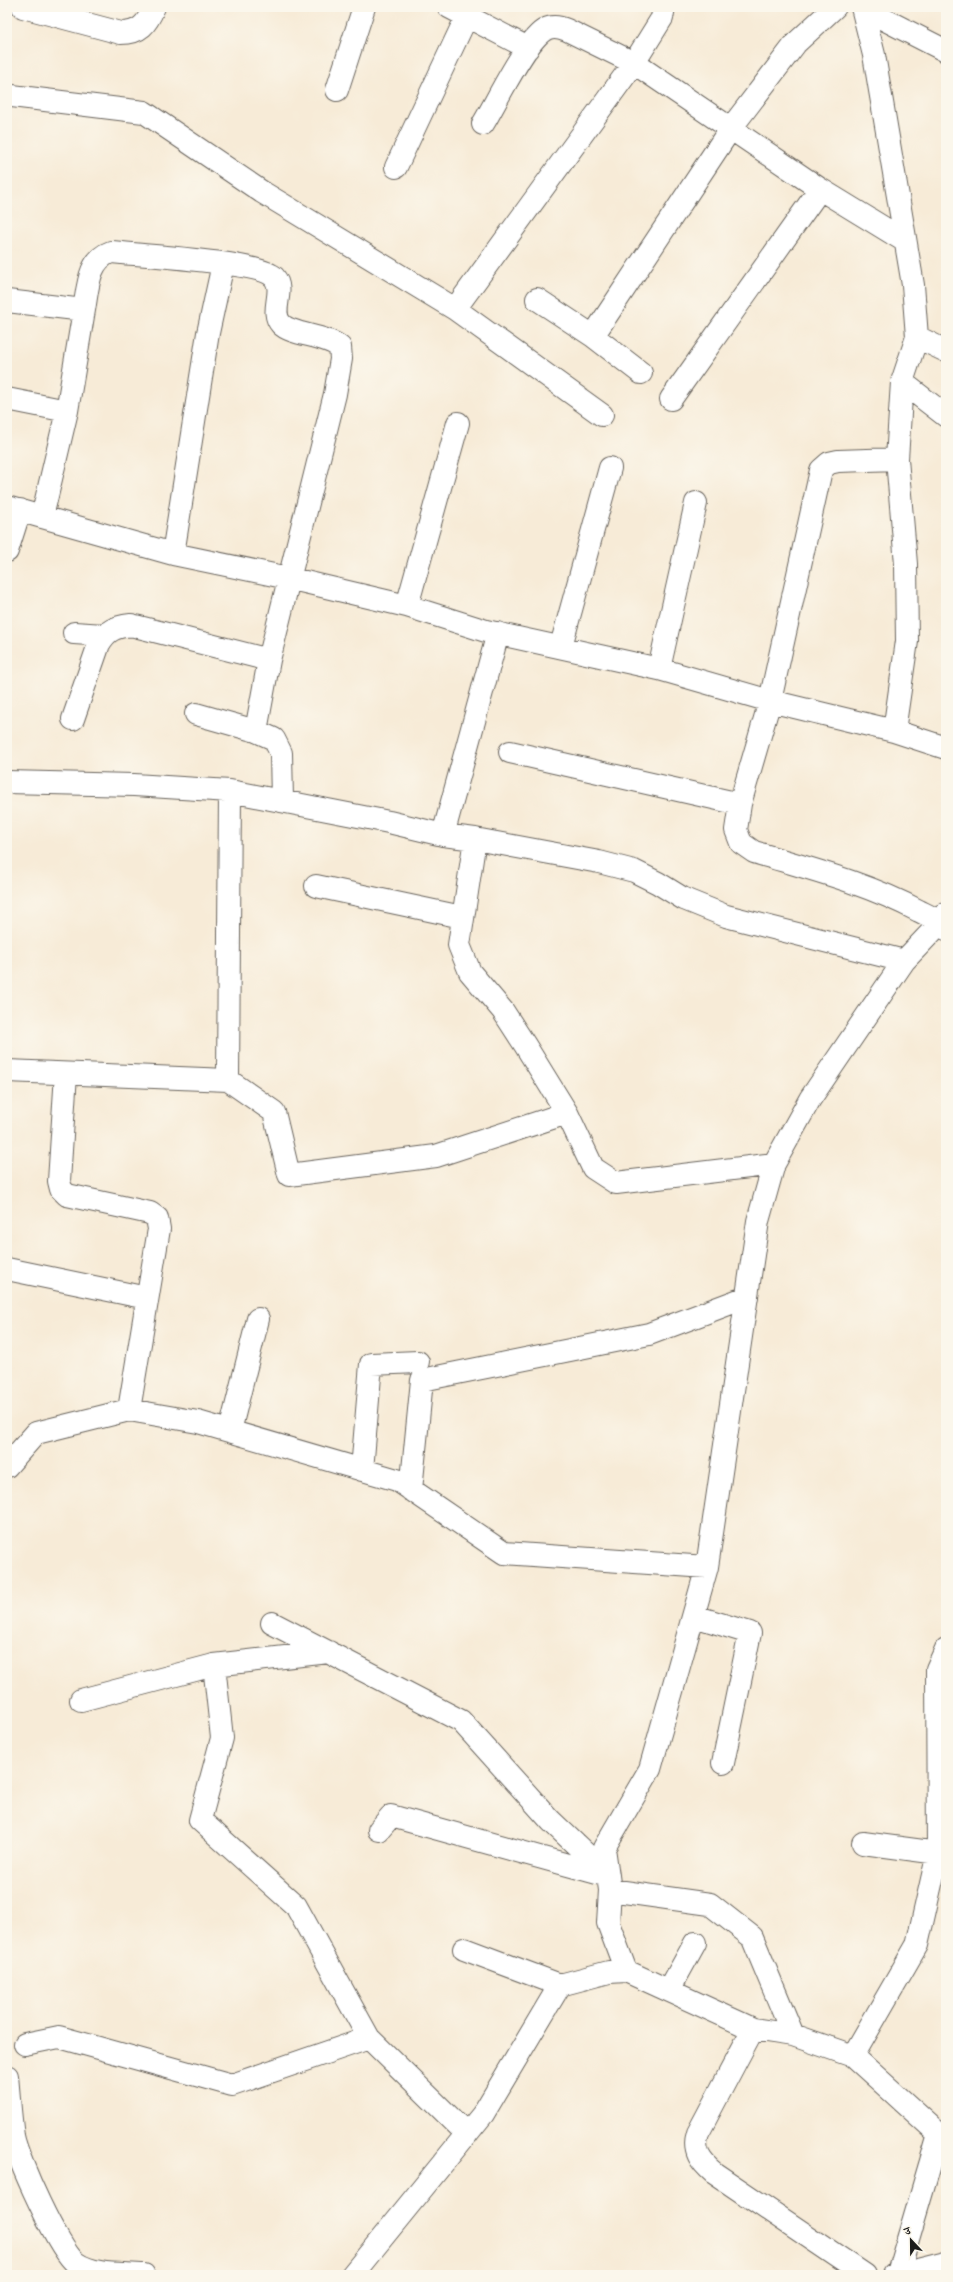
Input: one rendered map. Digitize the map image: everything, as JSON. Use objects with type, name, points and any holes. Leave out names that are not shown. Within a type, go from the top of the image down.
[{"type":"street","points":[[23,7],[121,33],[132,33],[140,29],[149,19],[154,7]]},
{"type":"street","points":[[337,90],[364,7]]},
{"type":"street","points":[[455,309],[634,63],[662,18],[664,7]]},
{"type":"street","points":[[593,336],[731,128],[796,43],[835,7]]},
{"type":"street","points":[[862,7],[946,51]]},
{"type":"street","points":[[862,7],[874,55],[913,285],[917,337],[902,382],[897,459],[906,564],[907,641],[894,731]]},
{"type":"street","points":[[396,166],[458,11],[528,48]]},
{"type":"street","points":[[483,124],[528,48],[547,28],[558,27],[634,63],[820,190],[905,241]]},
{"type":"street","points":[[12,96],[144,112],[262,192],[455,309],[602,414]]},
{"type":"street","points":[[671,399],[820,190]]},
{"type":"street","points":[[42,517],[67,411],[84,310],[93,267],[101,256],[111,252],[223,264],[261,270],[274,277],[279,287],[276,315],[281,324],[291,329],[334,342],[340,346],[341,359],[335,394],[268,660],[256,731]]},
{"type":"street","points":[[173,554],[208,333],[223,264]]},
{"type":"street","points":[[537,299],[593,336],[640,373]]},
{"type":"street","points":[[7,301],[84,310]]},
{"type":"street","points":[[917,337],[946,351]]},
{"type":"street","points":[[902,382],[946,416]]},
{"type":"street","points":[[7,399],[67,411]]},
{"type":"street","points":[[407,606],[458,423]]},
{"type":"street","points":[[626,1971],[608,1923],[609,1883],[604,1848],[650,1768],[707,1567],[758,1221],[774,1164],[810,1099],[904,961],[944,922],[859,884],[754,852],[741,843],[736,830],[740,804],[770,701],[821,470],[828,463],[838,461],[897,459]]},
{"type":"street","points":[[561,646],[610,468]]},
{"type":"street","points":[[659,669],[696,503]]},
{"type":"street","points":[[7,551],[14,508],[173,554],[288,578],[407,606],[484,630],[659,669],[770,701],[894,731],[946,748]]},
{"type":"street","points":[[73,719],[98,644],[104,635],[114,628],[131,625],[268,660]]},
{"type":"street","points":[[443,835],[484,630]]},
{"type":"street","points":[[74,633],[104,635]]},
{"type":"street","points":[[196,714],[256,731],[274,739],[281,753],[282,800]]},
{"type":"street","points":[[510,752],[740,804]]},
{"type":"street","points":[[7,782],[134,785],[230,790],[282,800],[389,822],[443,835],[475,839],[634,871],[658,883],[684,899],[726,916],[904,961]]},
{"type":"street","points":[[228,1080],[230,790]]},
{"type":"street","points":[[475,839],[462,917],[459,945],[470,972],[503,1011],[567,1113],[593,1168],[616,1183],[774,1164]]},
{"type":"street","points":[[316,886],[462,917]]},
{"type":"street","points":[[7,1071],[228,1080],[274,1112],[289,1175],[436,1156],[567,1113]]},
{"type":"street","points":[[66,1074],[59,1181],[61,1189],[66,1195],[150,1213],[157,1218],[159,1229],[129,1410]]},
{"type":"street","points":[[7,1269],[147,1298]]},
{"type":"street","points":[[411,1490],[422,1380],[649,1334],[747,1297]]},
{"type":"street","points":[[230,1431],[258,1319]]},
{"type":"street","points":[[362,1470],[371,1364],[418,1362]]},
{"type":"street","points":[[7,1466],[36,1433],[129,1410],[198,1422],[397,1480],[504,1553],[707,1567]]},
{"type":"street","points":[[694,1616],[750,1633],[723,1763]]},
{"type":"street","points":[[272,1622],[461,1721],[609,1883]]},
{"type":"street","points":[[853,2056],[917,1945],[938,1853],[937,1669],[946,1649]]},
{"type":"street","points":[[80,1700],[214,1665],[329,1652]]},
{"type":"street","points":[[214,1665],[222,1738],[200,1820],[296,1906],[369,2038],[467,2134]]},
{"type":"street","points":[[379,1830],[391,1816],[609,1883],[710,1904],[752,1937],[793,2035]]},
{"type":"street","points":[[863,1843],[938,1853]]},
{"type":"street","points":[[669,1990],[695,1943]]},
{"type":"street","points":[[464,1949],[560,1985],[609,1972],[626,1971],[753,2029],[793,2035],[853,2056],[942,2136],[896,2274]]},
{"type":"street","points":[[352,2275],[483,2114],[560,1985]]},
{"type":"street","points":[[753,2029],[698,2133],[695,2142],[696,2151],[702,2163],[714,2173],[865,2275]]},
{"type":"street","points":[[25,2044],[59,2037],[232,2085],[369,2038]]},
{"type":"street","points":[[7,2076],[14,2137],[22,2164],[62,2245],[75,2262],[92,2271],[144,2275]]},
{"type":"street","points":[[896,2274],[946,2262]]}]
